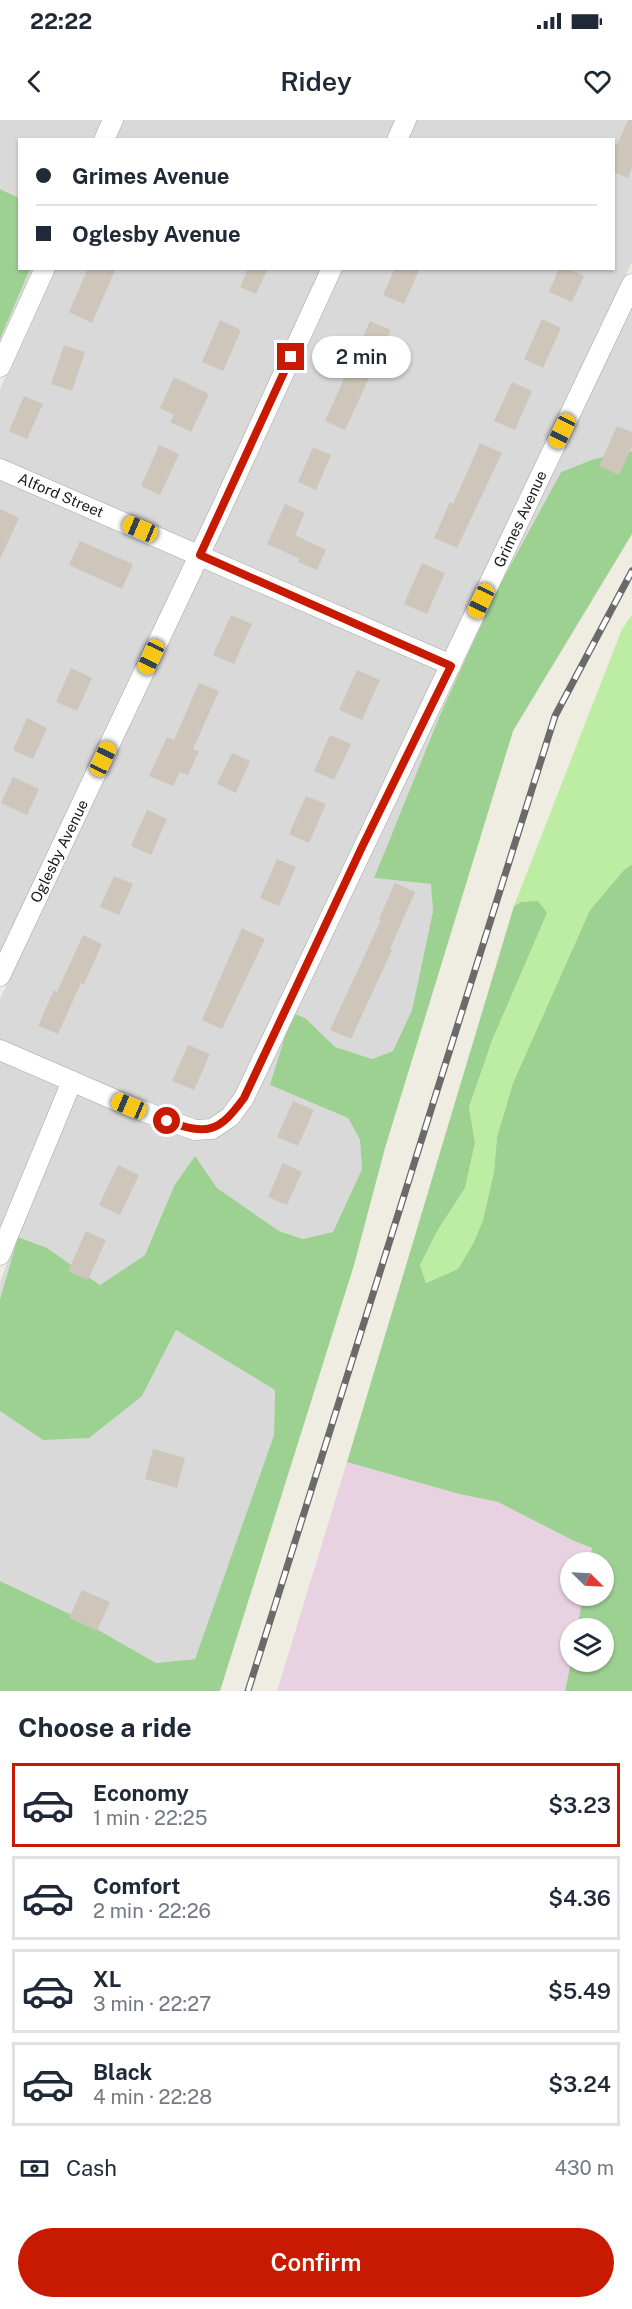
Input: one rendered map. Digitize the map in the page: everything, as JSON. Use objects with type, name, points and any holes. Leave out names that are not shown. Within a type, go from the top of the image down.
[{"type":"street","points":[[105,138],[113,120]]},
{"type":"street","points":[[398,138],[406,120]]},
{"type":"street","points":[[0,367],[44,270]]},
{"type":"street","name":"Oglesby Avenue","points":[[0,976],[200,555],[331,270]]},
{"type":"street","name":"Grimes Avenue","points":[[0,1050],[187,1128],[212,1129],[230,1117],[244,1098],[632,284]]},
{"type":"street","name":"Alford Street","points":[[0,469],[451,666]]},
{"type":"street","points":[[0,1255],[72,1081]]},
{"type":"shaded area","points":[[0,120],[102,120],[93,138],[18,138],[18,198],[0,189]]},
{"type":"shaded area","points":[[123,120],[396,120],[387,138],[115,138]]},
{"type":"shaded area","points":[[417,120],[632,120],[632,262],[446,654],[212,551],[343,270],[615,270],[615,138],[408,138]]},
{"type":"shaded area","points":[[30,270],[34,270],[0,344],[0,339]]},
{"type":"shaded area","points":[[55,270],[322,270],[194,543],[0,460],[0,389]]},
{"type":"shaded area","points":[[632,307],[632,451],[594,459],[561,472],[498,588]]},
{"type":"shaded area","points":[[0,478],[187,558],[0,954]]},
{"type":"shaded area","points":[[205,566],[438,669],[236,1093],[223,1111],[208,1121],[195,1122],[132,1099],[0,1041],[0,999]]},
{"type":"shaded area","points":[[495,595],[440,715],[374,878],[432,884],[433,911],[412,1010],[393,1051],[372,1059],[334,1047],[305,1019],[295,1014]]},
{"type":"shaded area","points":[[286,1033],[270,1085],[348,1118],[360,1140],[362,1169],[333,1232],[303,1239],[279,1231],[217,1188],[174,1186],[145,1255],[100,1285],[47,1248],[10,1264],[0,1299],[0,1283],[7,1263],[77,1093],[184,1136],[252,1103]]},
{"type":"shaded area","points":[[0,1059],[60,1085],[0,1230]]},
{"type":"shaded area","points":[[176,1330],[275,1390],[274,1435],[195,1659],[156,1663],[74,1616],[0,1581],[0,1411],[43,1440],[142,1396]]},
{"type":"shaded area","points":[[347,1462],[459,1494],[498,1502],[592,1548],[591,1552],[560,1552],[560,1606],[581,1606],[579,1618],[560,1618],[560,1672],[569,1672],[565,1691],[277,1691]]},
{"type":"green space","points":[[0,189],[18,198],[18,270],[30,270],[0,339]]},
{"type":"green space","points":[[632,451],[632,534],[513,731],[385,1148],[354,1265],[220,1691],[0,1691],[0,1581],[74,1616],[156,1663],[195,1659],[274,1435],[275,1390],[176,1330],[142,1396],[89,1438],[43,1440],[0,1411],[0,1299],[18,1237],[47,1248],[100,1285],[145,1255],[174,1186],[195,1156],[217,1188],[279,1231],[303,1239],[333,1232],[362,1169],[360,1140],[348,1118],[270,1085],[286,1033],[295,1014],[305,1018],[335,1047],[372,1059],[393,1051],[412,1010],[433,911],[431,884],[374,878],[440,715],[497,590],[561,472],[594,459]]},
{"type":"green space","points":[[632,615],[632,864],[624,870],[590,910],[513,1083],[497,1137],[494,1172],[483,1220],[474,1242],[458,1269],[426,1283],[420,1265],[436,1233],[465,1188],[475,1143],[469,1107],[493,1038],[521,902],[514,906],[622,629]]},
{"type":"green space","points":[[632,864],[632,1691],[565,1691],[569,1672],[614,1672],[614,1618],[579,1618],[581,1606],[614,1606],[614,1552],[591,1552],[592,1548],[498,1502],[459,1494],[347,1462],[514,906],[521,902],[538,901],[547,913],[493,1038],[469,1107],[475,1143],[465,1188],[436,1233],[420,1265],[426,1283],[458,1269],[474,1242],[483,1220],[494,1172],[497,1137],[513,1083],[590,910],[624,870]]},
{"type":"building","points":[[628,120],[632,120],[632,168],[628,178],[615,172],[615,144],[617,145]]},
{"type":"building","points":[[87,270],[115,270],[92,323],[69,312]]},
{"type":"building","points":[[247,270],[267,270],[256,294],[240,287]]},
{"type":"building","points":[[394,270],[419,270],[404,304],[383,295]]},
{"type":"building","points":[[558,270],[572,270],[584,276],[572,302],[549,292]]},
{"type":"building","points":[[542,319],[561,328],[543,368],[524,359]]},
{"type":"building","points":[[220,320],[241,330],[223,371],[202,362]]},
{"type":"building","points":[[370,321],[391,330],[345,430],[325,421]]},
{"type":"building","points":[[64,345],[85,352],[72,391],[51,384]]},
{"type":"building","points":[[174,377],[209,394],[191,432],[170,422],[174,415],[160,408]]},
{"type":"building","points":[[512,382],[532,391],[515,430],[494,421]]},
{"type":"building","points":[[24,396],[43,404],[27,439],[9,431]]},
{"type":"building","points":[[617,426],[632,432],[632,447],[619,475],[599,466]]},
{"type":"building","points":[[480,443],[502,453],[457,548],[434,538],[450,502],[453,504]]},
{"type":"building","points":[[159,445],[179,454],[160,495],[141,486]]},
{"type":"building","points":[[313,447],[331,455],[316,490],[298,482]]},
{"type":"building","points":[[285,504],[305,513],[295,535],[326,550],[317,570],[298,562],[300,559],[267,544]]},
{"type":"building","points":[[0,509],[19,518],[0,559]]},
{"type":"building","points":[[80,541],[133,564],[122,589],[69,565]]},
{"type":"building","points":[[422,563],[445,573],[427,614],[404,604]]},
{"type":"building","points":[[231,615],[252,624],[234,664],[213,655]]},
{"type":"building","points":[[71,668],[92,678],[77,711],[56,702]]},
{"type":"building","points":[[357,670],[380,680],[362,720],[339,710]]},
{"type":"building","points":[[199,683],[219,691],[193,749],[199,751],[188,775],[180,772],[173,786],[149,776],[167,737],[174,740]]},
{"type":"building","points":[[27,718],[47,728],[33,759],[13,750]]},
{"type":"building","points":[[330,735],[351,744],[334,780],[314,771]]},
{"type":"building","points":[[232,753],[250,761],[236,793],[217,784]]},
{"type":"building","points":[[13,777],[39,789],[27,815],[1,803]]},
{"type":"building","points":[[306,796],[326,804],[309,843],[289,834]]},
{"type":"building","points":[[147,810],[167,819],[151,855],[131,846]]},
{"type":"building","points":[[277,859],[296,867],[279,906],[260,898]]},
{"type":"building","points":[[114,876],[133,884],[119,915],[100,907]]},
{"type":"building","points":[[395,883],[415,892],[390,949],[392,950],[351,1039],[330,1030],[381,920],[379,919]]},
{"type":"building","points":[[242,928],[265,939],[222,1029],[202,1020]]},
{"type":"building","points":[[83,935],[102,944],[58,1034],[38,1026],[54,990],[57,992]]},
{"type":"building","points":[[188,1045],[210,1054],[194,1090],[172,1081]]},
{"type":"building","points":[[293,1101],[314,1110],[298,1146],[277,1137]]},
{"type":"building","points":[[283,1163],[302,1172],[287,1205],[268,1197]]},
{"type":"building","points":[[118,1165],[139,1175],[120,1215],[99,1205]]},
{"type":"building","points":[[86,1231],[106,1240],[88,1280],[68,1271]]},
{"type":"building","points":[[153,1449],[185,1458],[177,1488],[145,1479]]},
{"type":"building","points":[[82,1590],[110,1602],[97,1631],[69,1618]]},
{"type":"railway","points":[[248,1691],[555,716],[632,571]]},
{"type":"route","points":[[167,1121],[195,1130],[212,1129],[230,1117],[244,1098],[327,926],[362,847],[451,666],[200,555],[291,357]]}]
